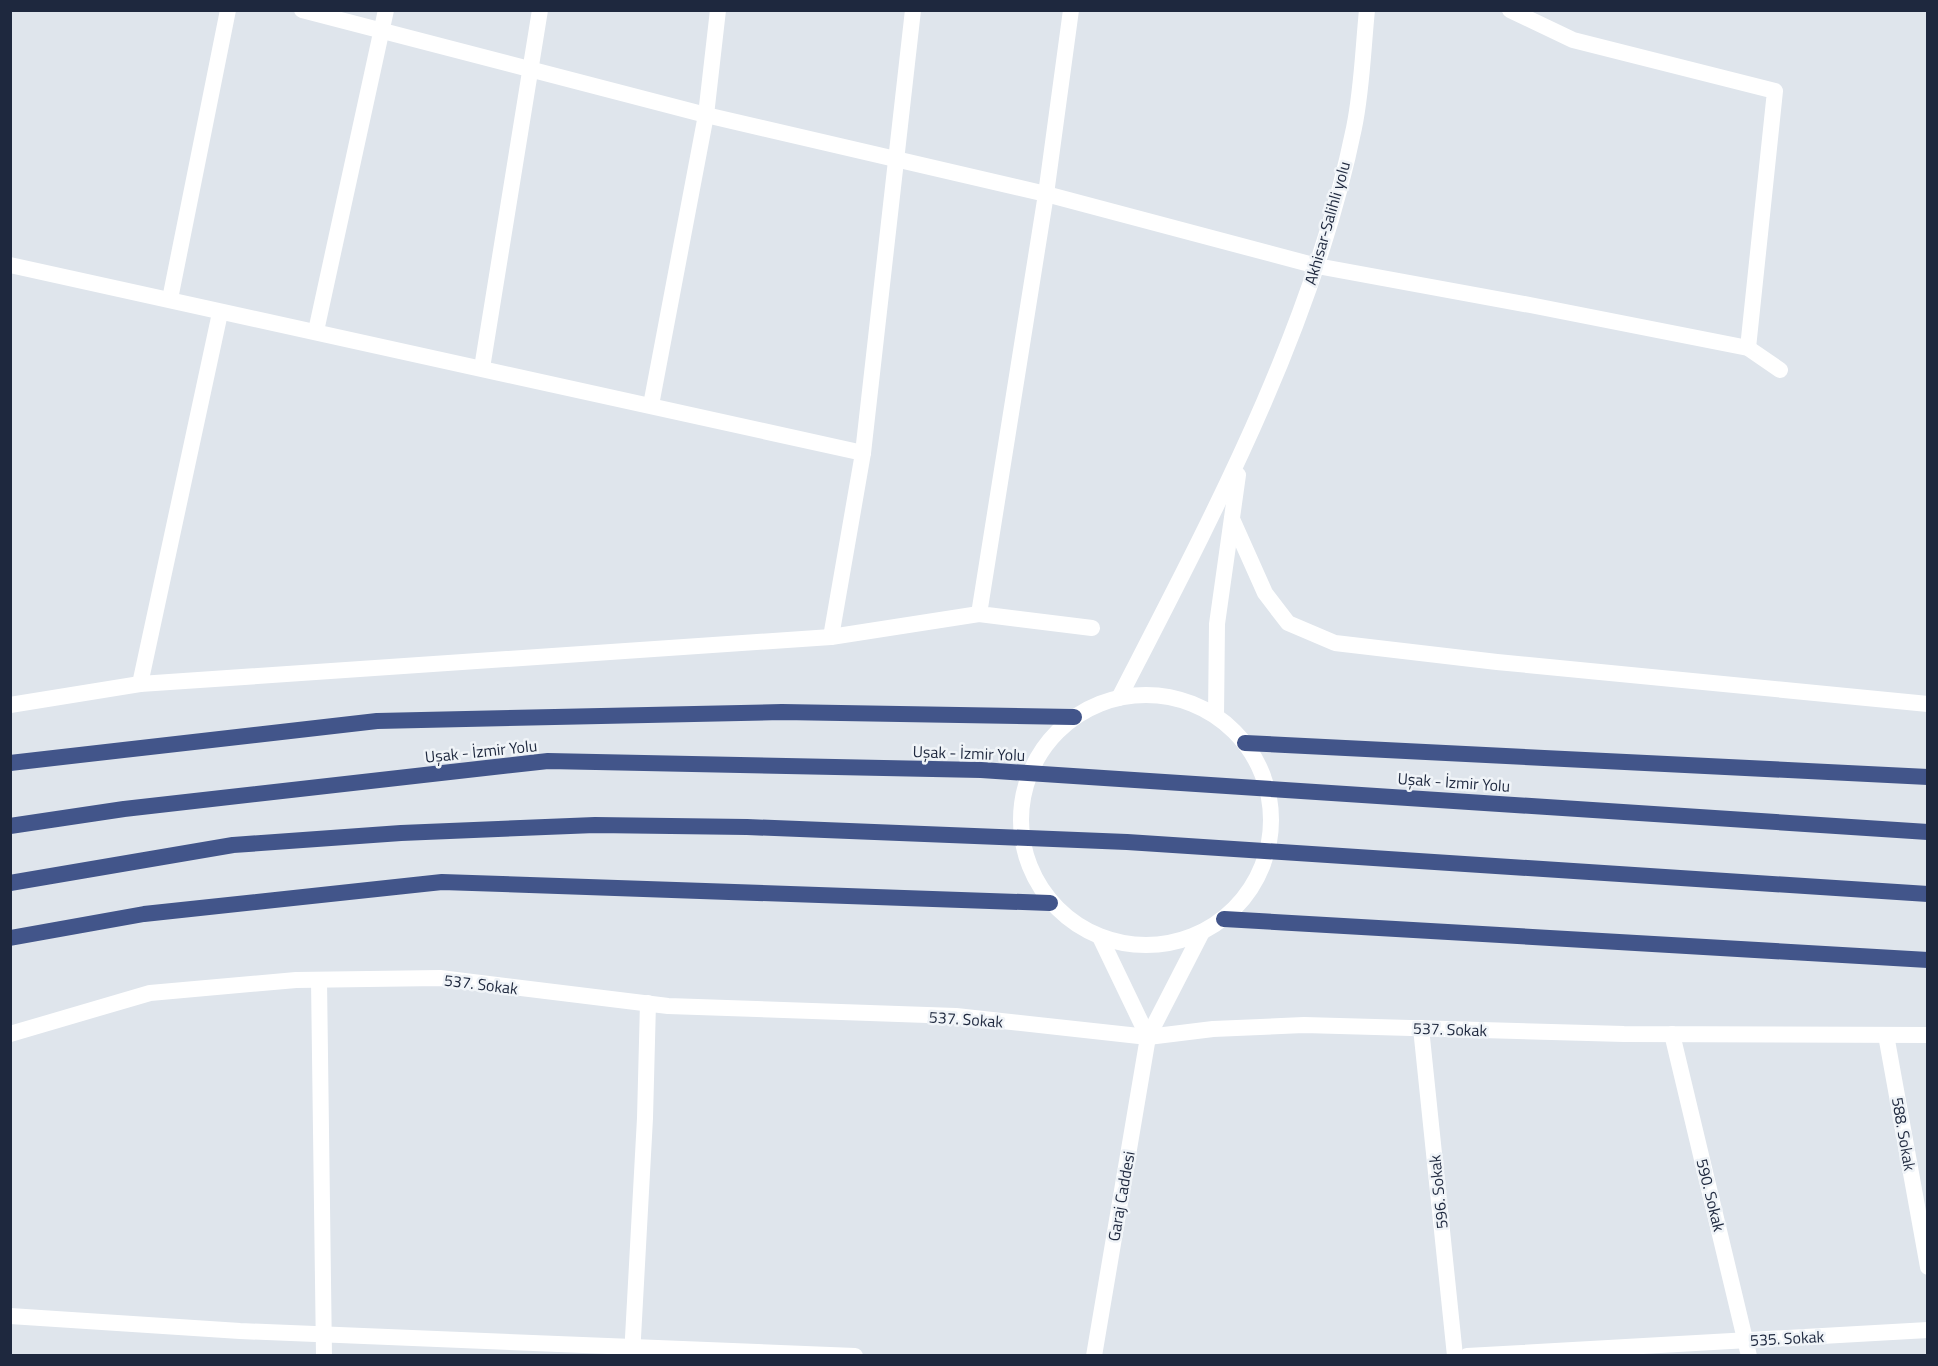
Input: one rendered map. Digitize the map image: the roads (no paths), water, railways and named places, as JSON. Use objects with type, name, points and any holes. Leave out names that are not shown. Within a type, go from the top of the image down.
[{"type":"highway","points":[[10,763],[377,721],[782,712],[1074,717]]},
{"type":"highway","points":[[1245,743],[1928,777]]},
{"type":"highway","name":"Uşak - İzmir Yolu","points":[[10,826],[124,809],[548,761],[981,770],[1928,832]]},
{"type":"highway","points":[[10,883],[233,845],[401,832],[595,825],[747,826],[1127,842],[1928,894]]},
{"type":"highway","points":[[10,938],[144,914],[442,882],[1050,903]]},
{"type":"highway","points":[[1224,919],[1928,960]]},
{"type":"street","points":[[170,299],[228,10]]},
{"type":"street","points":[[302,10],[706,115],[1046,194],[1317,266],[1748,348],[1780,370]]},
{"type":"street","points":[[316,331],[386,10]]},
{"type":"street","points":[[482,368],[540,10]]},
{"type":"street","points":[[651,405],[706,115],[718,10]]},
{"type":"street","points":[[831,637],[863,453],[913,10]]},
{"type":"street","points":[[979,614],[1046,194],[1071,10]]},
{"type":"street","name":"Akhisar-Salihli yolu","points":[[1240,460],[1317,266],[1354,127],[1367,10]]},
{"type":"street","points":[[1510,10],[1572,39],[1775,91],[1748,348]]},
{"type":"street","points":[[10,265],[863,453]]},
{"type":"street","points":[[140,684],[220,313]]},
{"type":"street","points":[[1216,716],[1217,624],[1240,460]]},
{"type":"street","points":[[1119,698],[1240,460]]},
{"type":"street","points":[[1232,519],[1265,593],[1288,623],[1335,643],[1497,662],[1928,704]]},
{"type":"street","points":[[10,705],[140,684],[831,637],[979,614],[1092,628]]},
{"type":"street","points":[[1144,694],[1169,696],[1193,704],[1216,716],[1245,743],[1264,777],[1272,816],[1267,854],[1251,890],[1224,919],[1202,932],[1169,944],[1134,945],[1100,937],[1073,923],[1050,903],[1032,873],[1021,840],[1021,805],[1030,771],[1048,741],[1074,717],[1095,705],[1144,694]]},
{"type":"street","name":"Garaj Caddesi","points":[[1094,1356],[1148,1037],[1202,932]]},
{"type":"street","points":[[1100,937],[1148,1037]]},
{"type":"street","name":"537. Sokak","points":[[10,1034],[150,993],[318,980],[440,978],[648,1003],[957,1016],[1148,1037],[1213,1029],[1304,1025],[1672,1034],[1928,1035]]},
{"type":"street","points":[[318,980],[324,1356]]},
{"type":"street","points":[[632,1351],[645,1118],[648,1003]]},
{"type":"street","name":"596. Sokak","points":[[1421,1028],[1455,1356]]},
{"type":"street","name":"590. Sokak","points":[[1672,1034],[1747,1348]]},
{"type":"street","name":"588. Sokak","points":[[1886,1035],[1928,1268]]},
{"type":"street","points":[[10,1316],[632,1351],[855,1356]]},
{"type":"street","name":"535. Sokak","points":[[1467,1356],[1747,1348],[1928,1330]]}]
